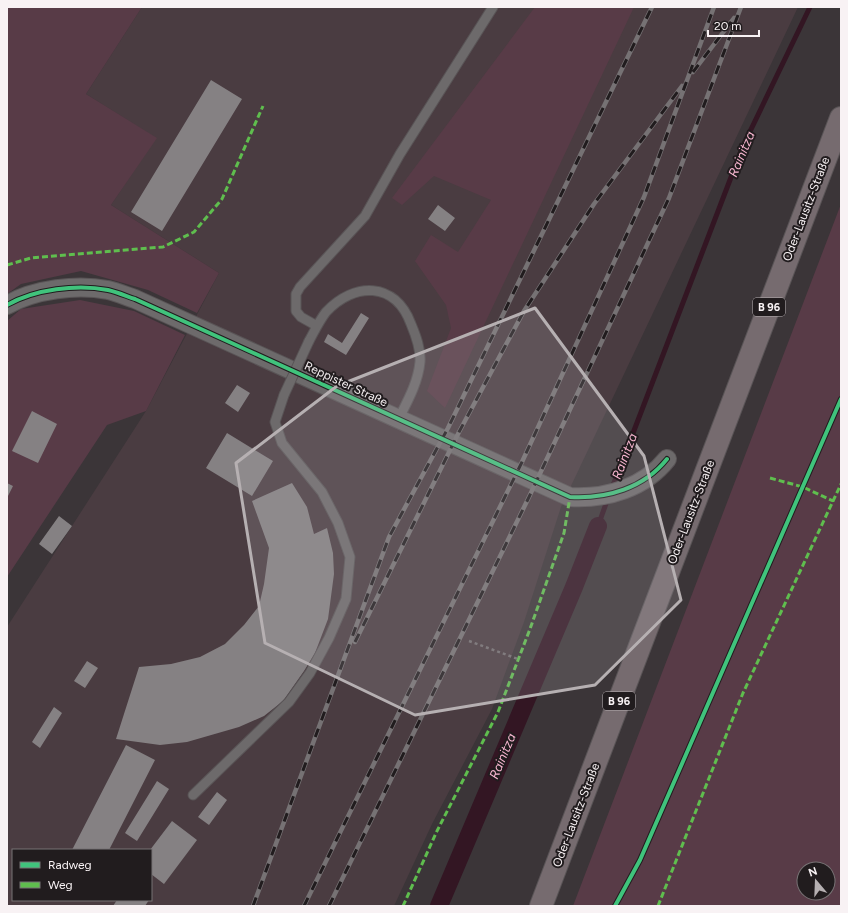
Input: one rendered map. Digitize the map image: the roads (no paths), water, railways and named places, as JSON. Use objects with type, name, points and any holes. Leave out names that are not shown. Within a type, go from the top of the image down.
[{"type":"highway","name":"Oder-Lausitz-Straße","points":[[541,906],[841,118]]},
{"type":"street","name":"Reppister Straße","points":[[7,305],[19,298],[54,290],[78,288],[108,290],[135,299],[570,497],[584,498],[606,495],[628,488],[657,472],[667,459]]},
{"type":"lane","points":[[317,326],[301,317],[296,311],[296,294],[300,287],[365,216],[400,154],[493,7]]},
{"type":"lane","points":[[193,795],[289,702],[310,673],[329,638],[346,599],[350,557],[338,523],[322,492],[282,443],[275,422],[284,396],[317,326],[326,313],[338,302],[353,293],[365,290],[380,291],[391,296],[409,317],[415,333],[420,362],[413,389],[398,420]]},
{"type":"waterway","name":"Rainitza","points":[[612,488],[743,146],[810,7]]},
{"type":"waterway","name":"Rainitza","points":[[598,526],[608,498]]},
{"type":"waterway","name":"Rainitza","points":[[439,906],[574,587],[598,526]]},
{"type":"railway","points":[[253,906],[389,537],[448,428],[652,7]]},
{"type":"railway","points":[[304,906],[522,462],[644,197],[714,7]]},
{"type":"railway","points":[[329,906],[529,497],[669,198],[741,7]]},
{"type":"railway","points":[[693,72],[734,18]]},
{"type":"railway","points":[[355,642],[459,432],[524,311],[594,204],[682,86]]}]
